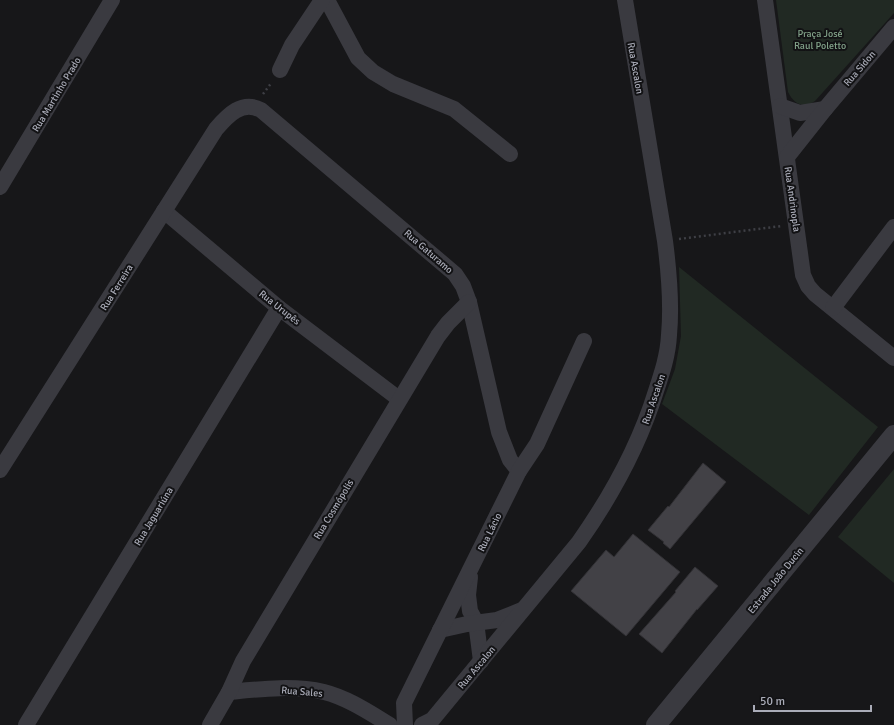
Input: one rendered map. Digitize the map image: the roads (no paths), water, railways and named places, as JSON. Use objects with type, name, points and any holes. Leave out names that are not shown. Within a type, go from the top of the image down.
[{"type":"street","name":"Rua Martinho Prado","points":[[0,187],[112,0]]},
{"type":"street","points":[[280,70],[292,45],[322,0]]},
{"type":"street","points":[[327,0],[358,58],[373,72],[393,84],[454,109],[510,154]]},
{"type":"street","name":"Rua Ascalon","points":[[422,725],[432,720],[579,542],[601,510],[620,480],[650,411],[665,364],[669,336],[670,282],[665,241],[625,0]]},
{"type":"street","name":"Rua Andrinopla","points":[[765,0],[803,275],[808,286],[815,294],[894,358]]},
{"type":"street","name":"Rua Sidon","points":[[786,157],[824,109],[894,27]]},
{"type":"street","name":"Rua Gaturamo","points":[[237,109],[254,106],[261,110],[444,263],[455,274],[463,286],[469,302],[499,432],[507,454],[519,471]]},
{"type":"street","points":[[780,106],[800,113],[824,109]]},
{"type":"street","name":"Rua Ferreira","points":[[0,470],[216,129],[225,118],[237,109]]},
{"type":"street","name":"Rua Urupês","points":[[164,211],[279,308],[399,398]]},
{"type":"street","points":[[833,308],[894,227]]},
{"type":"street","name":"Rua Cosmópolis","points":[[210,725],[229,692],[243,661],[399,398],[438,336],[448,323],[469,302]]},
{"type":"street","name":"Rua Jaguariúna","points":[[26,725],[279,308]]},
{"type":"street","name":"Rua Lácio","points":[[405,725],[404,703],[519,471],[537,444],[584,341]]},
{"type":"street","name":"Estrada João Ducin","points":[[656,725],[894,435]]},
{"type":"street","points":[[470,569],[468,594],[470,610],[476,622],[481,661]]},
{"type":"street","points":[[440,630],[476,622],[497,620],[523,609]]},
{"type":"street","name":"Rua Sales","points":[[229,692],[298,689],[324,692],[346,700],[390,725]]},
{"type":"park label","name":"Praça José Raul Poletto","points":[[820,38]]}]
